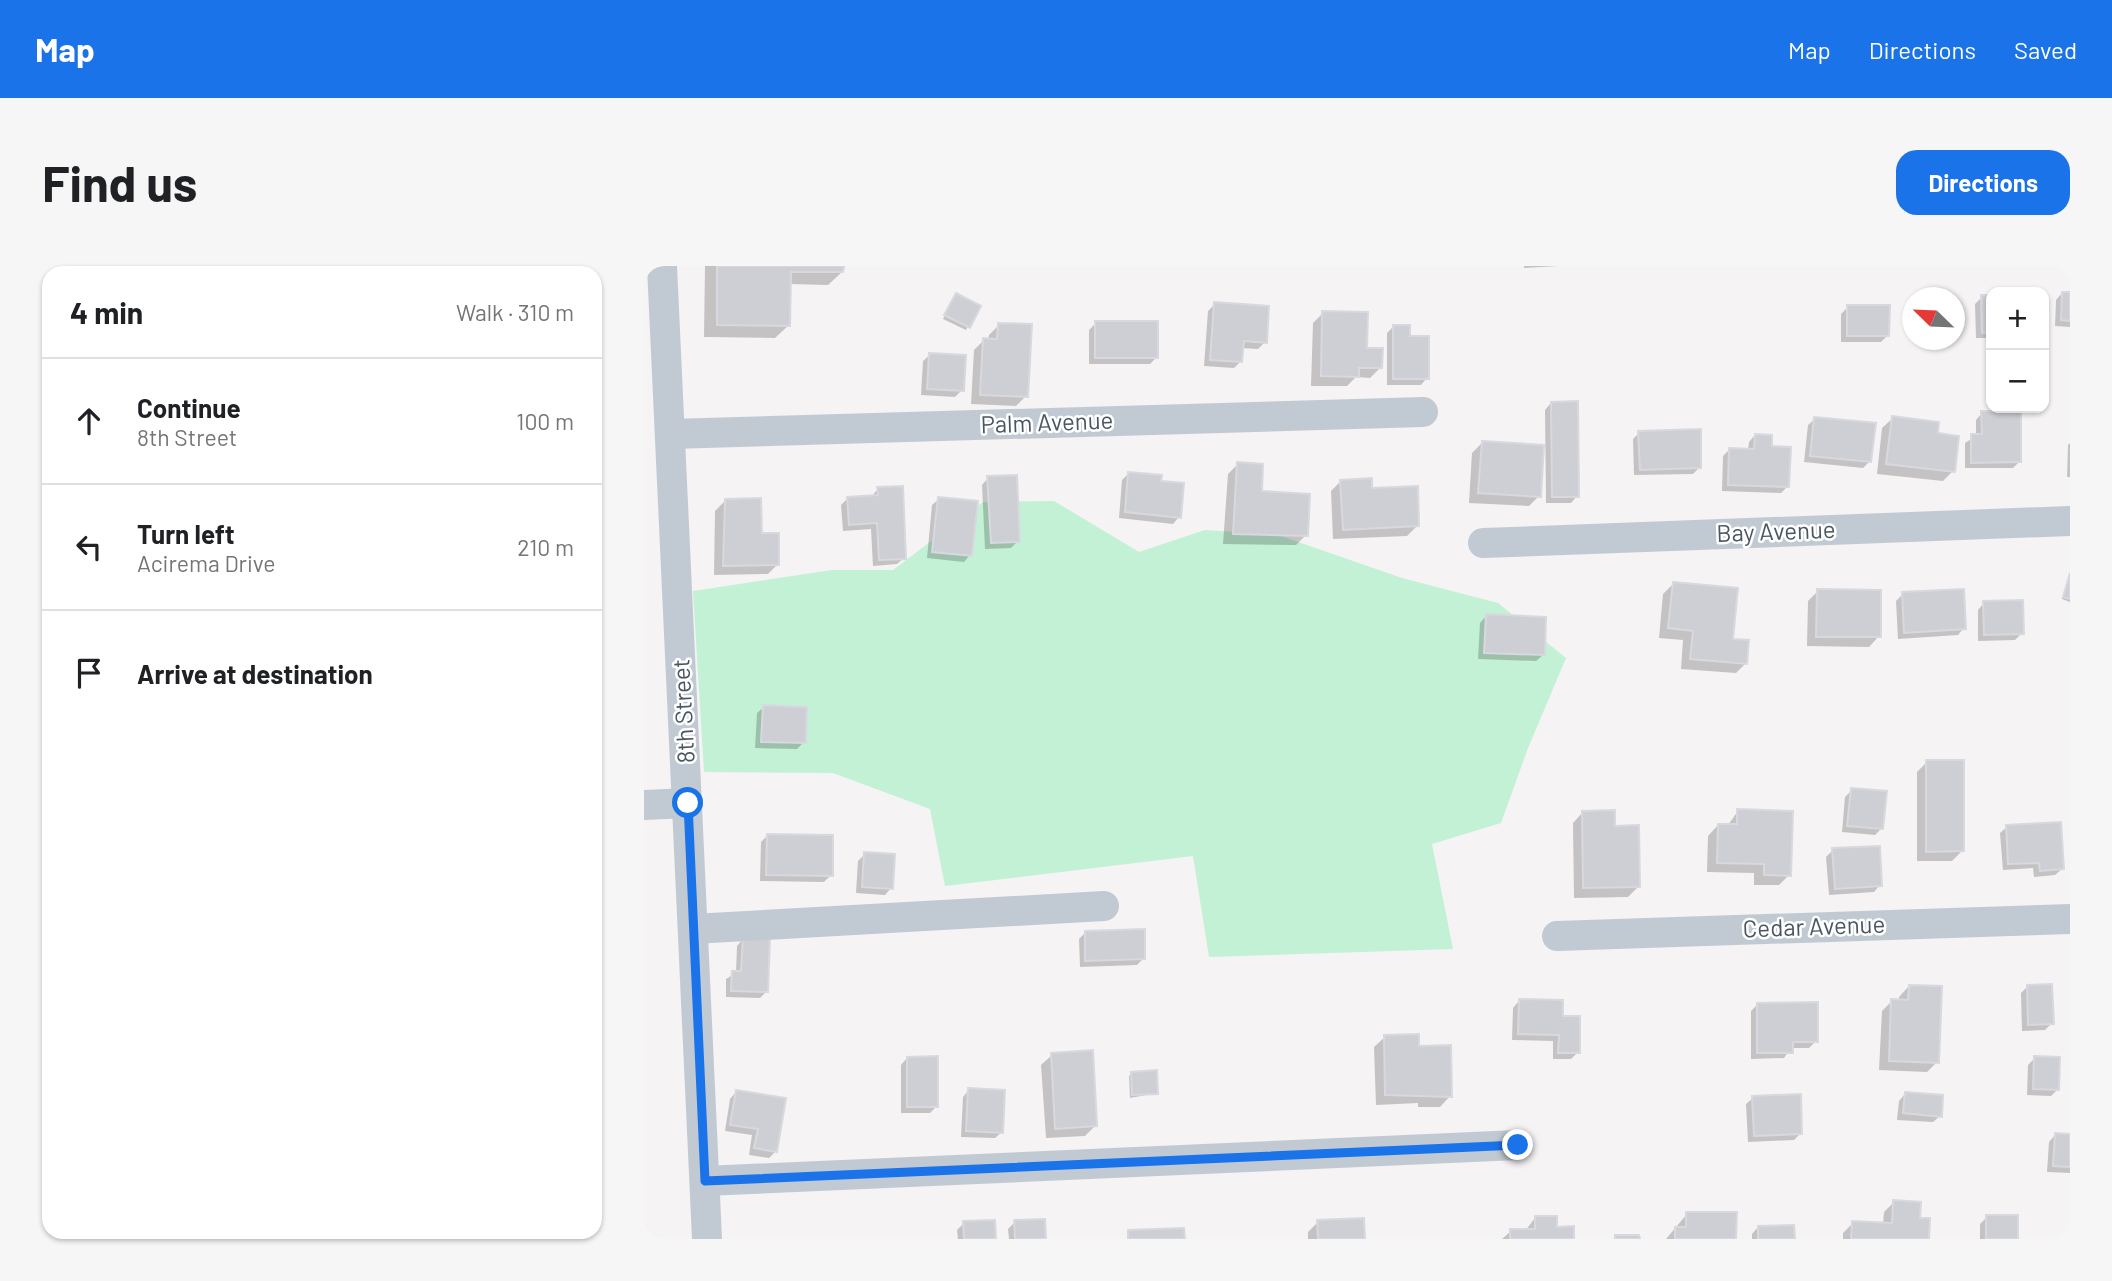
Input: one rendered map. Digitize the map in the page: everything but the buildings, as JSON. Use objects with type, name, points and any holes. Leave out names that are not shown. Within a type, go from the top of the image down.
[{"type":"street","name":"8th Street","points":[[662,266],[656,375],[671,434],[707,1239]]},
{"type":"street","name":"Palm Avenue","points":[[671,434],[1423,412]]},
{"type":"street","name":"Bay Avenue","points":[[1483,543],[2070,521]]},
{"type":"street","points":[[644,805],[688,803]]},
{"type":"street","points":[[694,929],[1104,906]]},
{"type":"street","name":"Cedar Avenue","points":[[1557,936],[2070,919]]},
{"type":"street","points":[[705,1181],[1518,1145]]},
{"type":"green space","points":[[1054,501],[1139,552],[1205,530],[1278,535],[1402,578],[1498,603],[1566,658],[1528,748],[1501,823],[1432,844],[1453,949],[1209,957],[1193,856],[945,886],[930,809],[833,773],[704,772],[693,591],[832,570],[893,570],[983,502]]},
{"type":"route","points":[[688,803],[705,1181],[1518,1145]]}]
